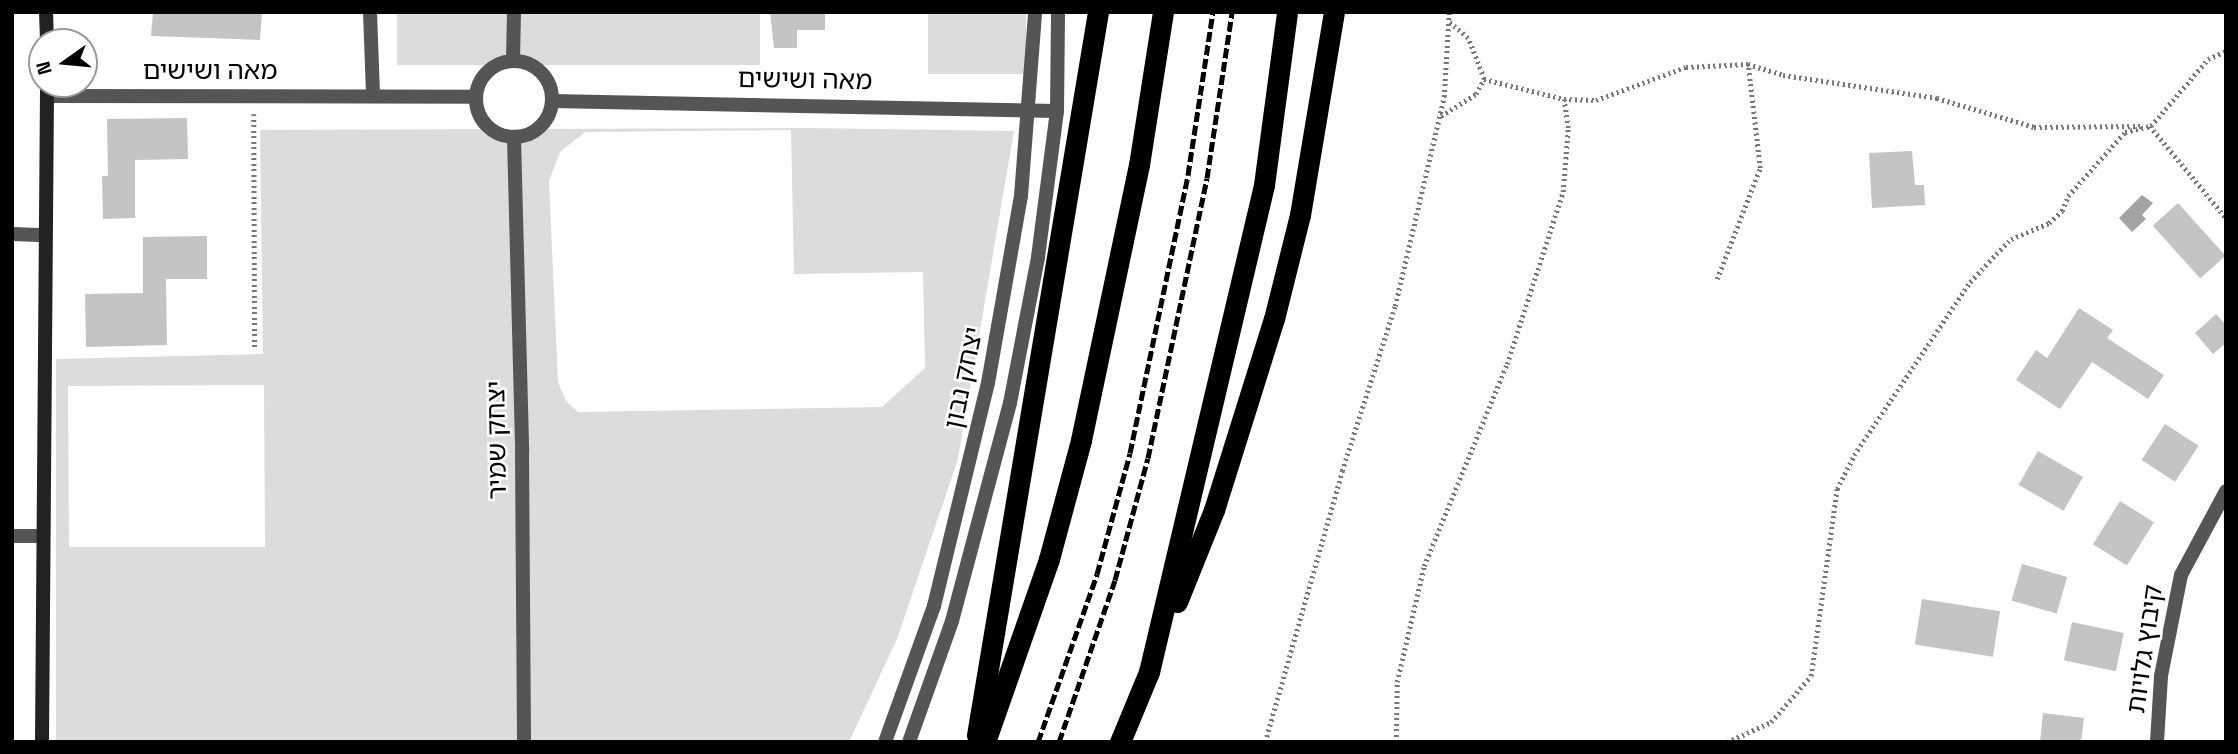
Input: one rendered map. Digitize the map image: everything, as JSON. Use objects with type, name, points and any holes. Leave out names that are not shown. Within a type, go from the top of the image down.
[{"type":"highway","points":[[976,742],[1097,12]]},
{"type":"highway","points":[[985,742],[1049,559],[1081,440],[1139,165],[1163,12]]},
{"type":"highway","points":[[1149,673],[1264,185],[1287,12]]},
{"type":"highway","points":[[1121,742],[1214,510],[1274,318],[1300,215],[1334,12]]},
{"type":"street","points":[[370,12],[373,95]]},
{"type":"street","points":[[513,61],[514,12]]},
{"type":"street","name":"יצחק נבון","points":[[885,742],[934,606],[968,473],[1009,281],[1021,196],[1035,12]]},
{"type":"street","name":"יצחק נבון","points":[[909,742],[952,621],[1010,403],[1038,257],[1057,111],[1058,12]]},
{"type":"street","points":[[513,61],[540,70],[549,83],[552,101],[537,130],[514,138],[488,127],[478,113],[476,97],[481,80],[492,68],[513,61]]},
{"type":"street","name":"מאה ושישים","points":[[98,91],[254,96],[476,97]]},
{"type":"street","points":[[42,742],[41,536],[47,98]]},
{"type":"street","name":"מאה ושישים","points":[[552,101],[1027,108],[1057,111]]},
{"type":"street","name":"יצחק שמיר","points":[[514,138],[523,452],[524,742]]},
{"type":"street","points":[[12,234],[45,235]]},
{"type":"street","name":"קיבוץ גלויות","points":[[2157,742],[2161,676],[2181,575],[2226,491]]},
{"type":"street","points":[[12,536],[41,536]]},
{"type":"path","points":[[1265,742],[1342,471],[1395,306],[1440,117],[1449,12]]},
{"type":"path","points":[[1440,117],[1476,94],[1484,79],[1468,38],[1448,22]]},
{"type":"path","points":[[1727,742],[1771,722],[1811,676],[1838,489],[1854,455],[1970,282],[2011,239],[2049,223],[2062,211],[2068,196],[2125,132],[2150,126],[2208,59],[2226,51]]},
{"type":"path","points":[[1484,79],[1564,99],[1596,100],[1686,67],[1748,64],[1783,75],[1937,98],[2034,127],[2150,126]]},
{"type":"path","points":[[1717,279],[1760,168],[1748,64]]},
{"type":"path","points":[[254,96],[255,350]]},
{"type":"path","points":[[1396,742],[1397,682],[1424,566],[1507,364],[1563,192],[1568,128],[1564,99]]},
{"type":"path","points":[[2150,126],[2226,218]]},
{"type":"shaded area","points":[[397,12],[760,12],[760,65],[397,65]]},
{"type":"shaded area","points":[[928,12],[1026,12],[1026,74],[928,74]]},
{"type":"shaded area","points":[[806,128],[1014,131],[958,459],[897,639],[849,742],[56,742],[56,359],[263,354],[260,130]],"holes":[[[791,130],[794,274],[923,272],[925,368],[882,407],[578,412],[566,401],[558,382],[549,181],[560,152],[585,132]],[[264,385],[265,547],[69,547],[68,386]]]},
{"type":"shaded area","points":[[2142,195],[2153,203],[2142,215],[2146,219],[2132,232],[2119,218]]},
{"type":"building","points":[[153,12],[262,12],[260,40],[151,36]]},
{"type":"building","points":[[770,12],[825,12],[825,30],[797,30],[797,48],[774,48]]},
{"type":"building","points":[[187,118],[188,159],[135,160],[135,218],[103,219],[102,176],[108,176],[107,119]]},
{"type":"building","points":[[1912,151],[1915,185],[1924,185],[1925,205],[1872,208],[1869,153]]},
{"type":"building","points":[[2178,203],[2226,256],[2200,279],[2153,226]]},
{"type":"building","points":[[207,236],[207,279],[166,279],[167,345],[86,347],[85,294],[143,293],[143,237]]},
{"type":"building","points":[[2079,308],[2113,330],[2107,338],[2164,375],[2148,399],[2092,362],[2060,409],[2016,380],[2036,350],[2047,358]]},
{"type":"building","points":[[2216,314],[2226,325],[2226,343],[2213,354],[2195,333]]},
{"type":"building","points":[[2165,424],[2199,446],[2175,482],[2142,460]]},
{"type":"building","points":[[2038,451],[2083,477],[2064,511],[2018,485]]},
{"type":"building","points":[[2120,501],[2154,522],[2127,565],[2093,544]]},
{"type":"building","points":[[2022,564],[2067,577],[2057,613],[2012,601]]},
{"type":"building","points":[[1922,599],[2000,611],[1993,657],[1915,644]]},
{"type":"building","points":[[2072,622],[2124,633],[2116,671],[2064,660]]},
{"type":"building","points":[[2043,713],[2084,718],[2081,742],[2040,742]]},
{"type":"railway","points":[[1038,742],[1097,574],[1130,453],[1188,175],[1213,12]]},
{"type":"railway","points":[[1059,742],[1115,580],[1148,458],[1207,178],[1232,12]]}]
